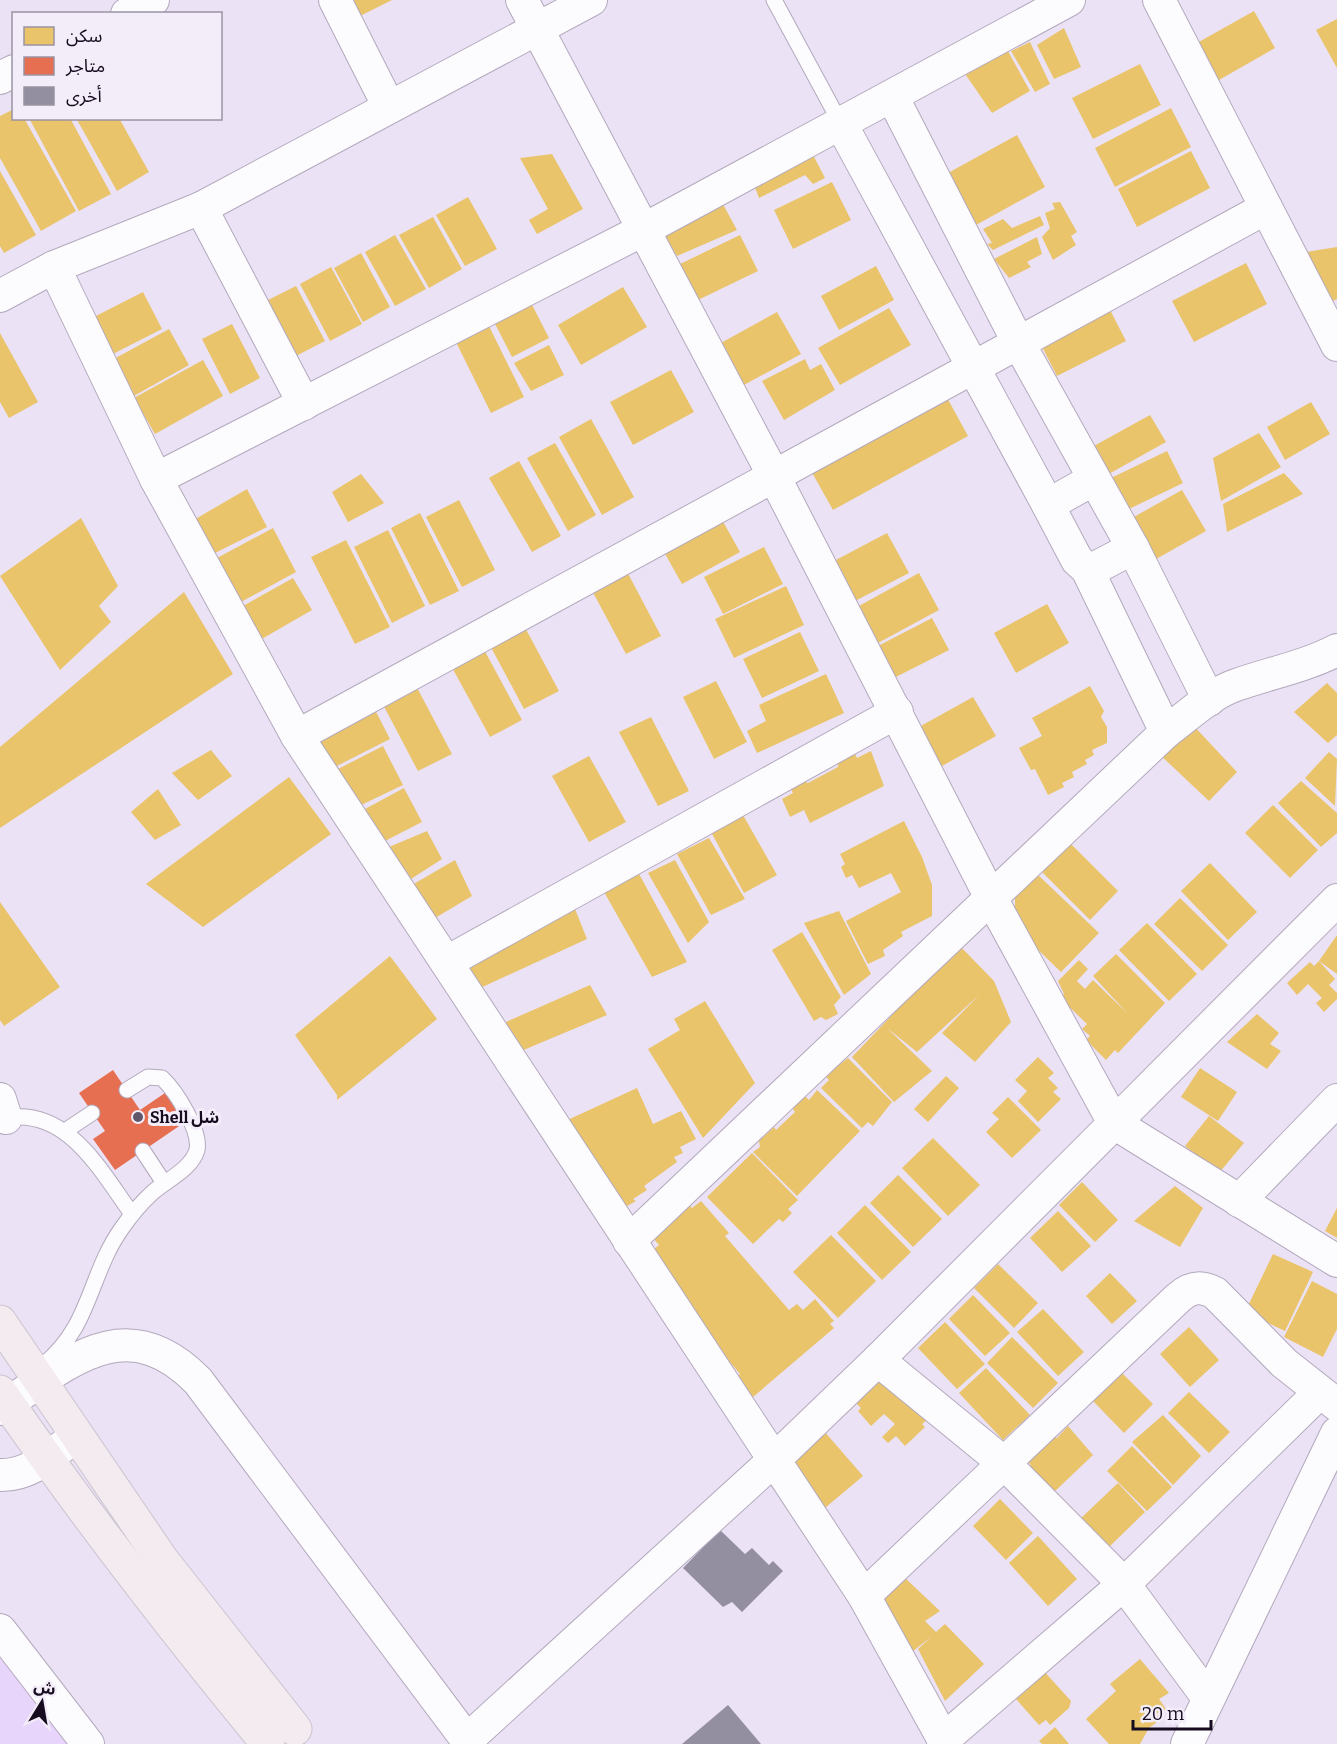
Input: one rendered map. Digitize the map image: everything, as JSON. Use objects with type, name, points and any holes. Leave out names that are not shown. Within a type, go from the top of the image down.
[{"type":"main road","points":[[0,1322],[282,1736]]},
{"type":"main road","points":[[3,1401],[154,1602],[282,1736]]},
{"type":"street","points":[[131,12],[153,0]]},
{"type":"street","points":[[335,0],[389,108]]},
{"type":"street","points":[[522,0],[775,478],[992,900],[1114,1123],[1337,1261]]},
{"type":"street","points":[[0,296],[54,267],[201,208],[591,0]]},
{"type":"street","points":[[156,479],[643,230],[1069,0]]},
{"type":"street","points":[[1159,0],[1337,345]]},
{"type":"street","points":[[892,96],[1018,342],[1132,548],[1209,700]]},
{"type":"street","points":[[841,124],[1077,560],[1087,569],[1166,732]]},
{"type":"street","points":[[201,208],[304,404]]},
{"type":"street","points":[[297,736],[775,478],[971,367],[1266,208]]},
{"type":"street","points":[[54,267],[156,479],[297,736],[864,1596],[944,1742],[1124,1584],[1328,1399],[1251,1332],[1215,1293],[1200,1287],[1192,1288],[1178,1298],[864,1596]]},
{"type":"street","points":[[1048,505],[1094,479]]},
{"type":"street","points":[[1087,569],[1095,568],[1132,548]]},
{"type":"street","points":[[629,1241],[992,900],[1166,732],[1209,700],[1234,686],[1310,664],[1337,650]]},
{"type":"street","points":[[447,962],[897,712]]},
{"type":"street","points":[[3,1401],[37,1377],[86,1352],[116,1346],[147,1348],[168,1357],[187,1370],[469,1742],[775,1459],[878,1360],[1337,900]]},
{"type":"street","points":[[1239,1201],[1337,1100]]},
{"type":"street","points":[[878,1360],[1004,1463],[1124,1584],[1208,1698]]},
{"type":"street","points":[[1187,1744],[1337,1433]]},
{"type":"street","points":[[0,1475],[24,1472],[76,1436]]},
{"type":"street","points":[[0,1630],[88,1744]]},
{"type":"lane","points":[[774,0],[841,124]]},
{"type":"lane","points":[[37,1377],[78,1325],[110,1248],[132,1214],[164,1183],[189,1164],[195,1156],[197,1147],[195,1128],[162,1078],[148,1077],[127,1090]]},
{"type":"lane","points":[[2,1112],[31,1118],[65,1131],[86,1151],[132,1214]]},
{"type":"lane","points":[[65,1131],[92,1113]]},
{"type":"lane","points":[[143,1150],[164,1183]]},
{"type":"shaded area","points":[[0,1626],[92,1744],[0,1744]]},
{"type":"building: سكن","points":[[344,0],[392,0],[354,19]]},
{"type":"building: سكن","points":[[1254,11],[1275,48],[1219,80],[1197,43]]},
{"type":"building: سكن","points":[[1337,19],[1337,68],[1316,30]]},
{"type":"building: سكن","points":[[1064,28],[1081,67],[1054,79],[1037,45]]},
{"type":"building: سكن","points":[[1030,42],[1050,84],[1035,92],[1011,51]]},
{"type":"building: سكن","points":[[1004,44],[1030,91],[992,113],[959,65]]},
{"type":"building: سكن","points":[[1140,64],[1161,105],[1093,139],[1072,98]]},
{"type":"building: سكن","points":[[1171,108],[1191,147],[1115,187],[1095,148]]},
{"type":"building: سكن","points":[[12,110],[12,120],[25,120],[76,211],[41,231],[0,158],[0,116]]},
{"type":"building: سكن","points":[[30,120],[71,120],[111,194],[79,211]]},
{"type":"building: سكن","points":[[77,120],[120,120],[149,172],[117,191]]},
{"type":"building: سكن","points":[[1017,135],[1045,187],[976,225],[948,173]]},
{"type":"building: سكن","points":[[809,147],[825,178],[813,184],[805,175],[759,198],[751,177]]},
{"type":"building: سكن","points":[[1191,151],[1210,188],[1137,227],[1118,189]]},
{"type":"building: سكن","points":[[552,154],[583,209],[537,234],[529,220],[548,209],[520,158]]},
{"type":"building: سكن","points":[[0,171],[36,235],[4,253],[0,246]]},
{"type":"building: سكن","points":[[832,182],[851,220],[793,249],[774,210]]},
{"type":"building: سكن","points":[[468,197],[497,249],[465,266],[436,215]]},
{"type":"building: سكن","points":[[719,197],[737,230],[677,256],[659,227]]},
{"type":"building: سكن","points":[[1060,202],[1077,232],[1071,236],[1076,245],[1053,260],[1042,237],[1050,228],[1045,213],[1055,209],[1052,203]]},
{"type":"building: سكن","points":[[1040,216],[1044,225],[993,250],[987,244],[992,243],[983,229],[1003,219],[1012,228]]},
{"type":"building: سكن","points":[[433,217],[462,269],[429,288],[399,235]]},
{"type":"building: سكن","points":[[395,235],[426,289],[395,306],[365,252]]},
{"type":"building: سكن","points":[[740,235],[758,271],[698,300],[680,264]]},
{"type":"building: سكن","points":[[1037,237],[1042,254],[1027,262],[1031,267],[1009,278],[994,259]]},
{"type":"building: سكن","points":[[1337,247],[1337,299],[1333,301],[1306,252]]},
{"type":"building: سكن","points":[[361,253],[390,307],[363,322],[334,268]]},
{"type":"building: سكن","points":[[1246,263],[1267,304],[1194,342],[1172,301]]},
{"type":"building: سكن","points":[[876,266],[894,300],[839,330],[821,296]]},
{"type":"building: سكن","points":[[331,267],[362,324],[330,341],[300,284]]},
{"type":"building: سكن","points":[[296,286],[325,341],[294,357],[264,302]]},
{"type":"building: سكن","points":[[623,287],[647,327],[581,365],[558,325]]},
{"type":"building: سكن","points":[[143,292],[162,329],[107,357],[88,320]]},
{"type":"building: سكن","points":[[527,295],[549,338],[512,357],[490,314]]},
{"type":"building: سكن","points":[[1108,306],[1126,341],[1057,376],[1039,341]]},
{"type":"building: سكن","points":[[889,308],[911,345],[840,385],[818,348]]},
{"type":"building: سكن","points":[[777,312],[801,354],[742,386],[719,344]]},
{"type":"building: سكن","points":[[486,320],[524,397],[491,413],[453,336]]},
{"type":"building: سكن","points":[[232,324],[260,378],[230,394],[202,339]]},
{"type":"building: سكن","points":[[169,329],[189,365],[132,397],[112,360]]},
{"type":"building: سكن","points":[[0,333],[38,402],[9,418],[0,402]]},
{"type":"building: سكن","points":[[549,345],[564,375],[531,391],[514,363]]},
{"type":"building: سكن","points":[[805,359],[810,370],[821,364],[835,390],[784,420],[762,381]]},
{"type":"building: سكن","points":[[203,360],[223,396],[155,434],[134,398]]},
{"type":"building: سكن","points":[[671,370],[694,412],[633,445],[610,402]]},
{"type":"building: سكن","points":[[945,394],[968,436],[833,510],[810,469]]},
{"type":"building: سكن","points":[[1311,402],[1330,434],[1285,460],[1267,427]]},
{"type":"building: سكن","points":[[1150,415],[1166,442],[1107,475],[1092,447]]},
{"type":"building: سكن","points":[[591,419],[634,497],[602,515],[559,437]]},
{"type":"building: سكن","points":[[1259,433],[1281,467],[1221,501],[1213,458]]},
{"type":"building: سكن","points":[[555,443],[596,515],[568,531],[527,458]]},
{"type":"building: سكن","points":[[1167,451],[1183,483],[1127,510],[1111,478]]},
{"type":"building: سكن","points":[[519,461],[561,536],[532,552],[489,478]]},
{"type":"building: سكن","points":[[1284,473],[1303,494],[1227,532],[1223,504]]},
{"type":"building: سكن","points":[[361,474],[384,503],[348,522],[332,492]]},
{"type":"building: سكن","points":[[247,489],[267,527],[211,555],[192,521]]},
{"type":"building: سكن","points":[[1182,490],[1206,531],[1156,559],[1132,518]]},
{"type":"building: سكن","points":[[459,500],[495,570],[462,587],[426,517]]},
{"type":"building: سكن","points":[[420,513],[459,591],[430,605],[391,528]]},
{"type":"building: سكن","points":[[81,518],[118,586],[99,606],[111,622],[60,670],[0,576]]},
{"type":"building: سكن","points":[[721,518],[740,552],[682,584],[663,550]]},
{"type":"building: سكن","points":[[273,528],[296,572],[241,602],[217,558]]},
{"type":"building: سكن","points":[[388,530],[425,606],[392,623],[354,547]]},
{"type":"building: سكن","points":[[887,533],[909,573],[855,601],[834,561]]},
{"type":"building: سكن","points":[[346,540],[390,627],[355,644],[311,557]]},
{"type":"building: سكن","points":[[764,547],[783,584],[723,614],[704,577]]},
{"type":"building: سكن","points":[[624,566],[661,636],[626,654],[589,585]]},
{"type":"building: سكن","points":[[919,573],[939,610],[878,643],[857,607]]},
{"type":"building: سكن","points":[[293,578],[312,610],[260,640],[241,607]]},
{"type":"building: سكن","points":[[786,586],[804,625],[734,658],[715,619]]},
{"type":"building: سكن","points":[[184,592],[233,674],[0,828],[0,747]]},
{"type":"building: سكن","points":[[1047,604],[1069,643],[1016,673],[994,633]]},
{"type":"building: سكن","points":[[932,618],[949,650],[890,680],[874,648]]},
{"type":"building: سكن","points":[[521,620],[559,691],[524,709],[486,638]]},
{"type":"building: سكن","points":[[800,632],[819,671],[762,698],[743,659]]},
{"type":"building: سكن","points":[[481,644],[522,720],[490,737],[449,662]]},
{"type":"building: سكن","points":[[826,674],[844,713],[757,753],[747,731],[766,721],[759,705]]},
{"type":"building: سكن","points":[[413,680],[452,754],[418,771],[379,697]]},
{"type":"building: سكن","points":[[716,681],[747,742],[714,759],[683,697]]},
{"type":"building: سكن","points":[[1327,683],[1337,693],[1337,735],[1328,743],[1294,712]]},
{"type":"building: سكن","points":[[1090,686],[1104,711],[1101,717],[1107,727],[1107,743],[1092,750],[1094,755],[1085,760],[1087,764],[1072,772],[1074,777],[1062,783],[1064,787],[1048,795],[1035,769],[1031,770],[1019,748],[1042,736],[1032,718]]},
{"type":"building: سكن","points":[[973,697],[996,736],[942,766],[919,727]]},
{"type":"building: سكن","points":[[371,702],[390,739],[331,769],[312,733]]},
{"type":"building: سكن","points":[[651,717],[689,791],[658,806],[619,732]]},
{"type":"building: سكن","points":[[1190,722],[1237,772],[1209,801],[1157,752]]},
{"type":"building: سكن","points":[[383,746],[403,785],[355,808],[336,770]]},
{"type":"building: سكن","points":[[211,750],[232,776],[198,800],[172,773]]},
{"type":"building: سكن","points":[[871,751],[884,786],[810,823],[804,810],[790,817],[782,799],[793,793],[790,787],[803,781],[808,783],[838,767],[838,762],[855,754],[857,758]]},
{"type":"building: سكن","points":[[1329,752],[1337,759],[1335,806],[1305,778]]},
{"type":"building: سكن","points":[[589,756],[626,822],[589,842],[552,776]]},
{"type":"building: سكن","points":[[289,777],[331,834],[203,927],[146,884]]},
{"type":"building: سكن","points":[[1301,781],[1337,813],[1337,833],[1321,847],[1278,803]]},
{"type":"building: سكن","points":[[404,788],[422,822],[383,842],[365,809]]},
{"type":"building: سكن","points":[[158,789],[181,825],[155,840],[131,812]]},
{"type":"building: سكن","points":[[1273,805],[1318,850],[1290,878],[1245,833]]},
{"type":"building: سكن","points":[[743,815],[777,875],[744,893],[711,832]]},
{"type":"building: سكن","points":[[904,821],[922,857],[932,885],[932,916],[901,932],[903,936],[883,950],[885,956],[868,964],[846,921],[901,892],[891,873],[859,888],[852,875],[846,878],[841,867],[845,864],[840,854]]},
{"type":"building: سكن","points":[[427,831],[442,859],[411,879],[389,847]]},
{"type":"building: سكن","points":[[709,838],[745,899],[711,915],[677,854]]},
{"type":"building: سكن","points":[[1068,841],[1118,891],[1090,920],[1040,870]]},
{"type":"building: سكن","points":[[455,860],[472,896],[430,921],[405,889]]},
{"type":"building: سكن","points":[[675,860],[709,922],[688,943],[648,873]]},
{"type":"building: سكن","points":[[1210,863],[1257,912],[1228,940],[1181,891]]},
{"type":"building: سكن","points":[[638,872],[687,962],[652,977],[603,890]]},
{"type":"building: سكن","points":[[1036,873],[1099,933],[1061,972],[1032,944],[1015,911],[1015,896]]},
{"type":"building: سكن","points":[[1180,898],[1228,945],[1202,971],[1154,924]]},
{"type":"building: سكن","points":[[0,902],[60,987],[4,1026],[0,1020]]},
{"type":"building: سكن","points":[[573,904],[587,939],[478,989],[461,961]]},
{"type":"building: سكن","points":[[839,911],[871,974],[844,995],[804,923]]},
{"type":"building: سكن","points":[[1147,923],[1197,974],[1169,1001],[1119,950]]},
{"type":"building: سكن","points":[[802,932],[841,997],[834,1005],[838,1014],[826,1020],[821,1017],[814,1021],[772,950]]},
{"type":"building: سكن","points":[[1337,935],[1337,974],[1319,961]]},
{"type":"building: سكن","points":[[959,945],[994,981],[1011,1022],[975,1062],[942,1033],[979,995],[917,1052],[887,1028],[932,1071],[894,1102],[852,1057]]},
{"type":"building: سكن","points":[[1116,954],[1165,1003],[1118,1053],[1115,1050],[1106,1060],[1086,1040],[1090,1036],[1082,1029],[1087,1024],[1060,998],[1064,994],[1058,981],[1079,960],[1088,969],[1077,981],[1085,989],[1093,980],[1127,1013],[1093,976]]},
{"type":"building: سكن","points":[[390,956],[437,1019],[337,1100],[337,1095],[295,1035]]},
{"type":"building: سكن","points":[[1319,961],[1335,979],[1329,985],[1337,993],[1337,999],[1324,1012],[1316,1003],[1322,998],[1308,984],[1297,995],[1287,983],[1310,962],[1314,966]]},
{"type":"building: سكن","points":[[590,985],[607,1015],[514,1054],[499,1025]]},
{"type":"building: سكن","points":[[705,1001],[755,1083],[703,1138],[648,1049],[680,1030],[674,1019]]},
{"type":"building: سكن","points":[[1257,1014],[1279,1033],[1270,1044],[1281,1051],[1267,1069],[1227,1042]]},
{"type":"building: سكن","points":[[1038,1057],[1054,1073],[1048,1078],[1058,1088],[1053,1092],[1061,1099],[1038,1122],[1018,1101],[1027,1091],[1015,1080]]},
{"type":"building: سكن","points":[[848,1058],[892,1102],[873,1126],[868,1122],[862,1128],[821,1088],[829,1080],[825,1076]]},
{"type":"building: سكن","points":[[1200,1068],[1237,1092],[1218,1121],[1181,1097]]},
{"type":"building: سكن","points":[[946,1076],[959,1088],[928,1122],[914,1109]]},
{"type":"building: سكن","points":[[637,1088],[653,1124],[681,1111],[696,1139],[680,1147],[683,1153],[674,1157],[677,1162],[644,1186],[647,1190],[633,1199],[636,1201],[618,1211],[561,1123]]},
{"type":"building: سكن","points":[[817,1090],[860,1131],[797,1196],[753,1152],[760,1147],[759,1141],[774,1127],[776,1130],[795,1112],[791,1106],[804,1095],[809,1100]]},
{"type":"building: سكن","points":[[1008,1097],[1041,1130],[1012,1158],[986,1132],[999,1119],[992,1113]]},
{"type":"building: سكن","points":[[1209,1116],[1244,1143],[1219,1173],[1185,1146]]},
{"type":"building: سكن","points":[[933,1138],[980,1185],[948,1216],[902,1168]]},
{"type":"building: سكن","points":[[752,1153],[798,1200],[788,1209],[792,1213],[783,1222],[779,1219],[753,1244],[707,1197]]},
{"type":"building: سكن","points":[[898,1175],[942,1219],[913,1247],[870,1203]]},
{"type":"building: سكن","points":[[1082,1182],[1118,1220],[1095,1242],[1059,1205]]},
{"type":"building: سكن","points":[[1175,1186],[1203,1208],[1180,1247],[1134,1221]]},
{"type":"building: سكن","points":[[701,1201],[729,1233],[725,1236],[789,1310],[797,1304],[803,1310],[815,1299],[834,1321],[830,1324],[834,1328],[753,1397],[736,1378],[740,1374],[695,1321],[646,1256],[659,1245],[653,1238],[690,1206],[692,1208]]},
{"type":"building: سكن","points":[[865,1205],[911,1252],[882,1280],[837,1233]]},
{"type":"building: سكن","points":[[1337,1208],[1337,1238],[1325,1231]]},
{"type":"building: سكن","points":[[1058,1211],[1091,1246],[1062,1272],[1030,1238]]},
{"type":"building: سكن","points":[[831,1235],[876,1281],[838,1318],[793,1272]]},
{"type":"building: سكن","points":[[1273,1254],[1313,1272],[1285,1331],[1245,1312]]},
{"type":"building: سكن","points":[[998,1264],[1038,1303],[1014,1328],[974,1288]]},
{"type":"building: سكن","points":[[1110,1273],[1137,1301],[1112,1324],[1086,1296]]},
{"type":"building: سكن","points":[[1312,1281],[1337,1294],[1337,1329],[1323,1357],[1284,1337]]},
{"type":"building: سكن","points":[[973,1295],[1010,1333],[985,1356],[949,1319]]},
{"type":"building: سكن","points":[[1043,1309],[1084,1352],[1058,1376],[1017,1332]]},
{"type":"building: سكن","points":[[945,1322],[985,1364],[957,1389],[918,1348]]},
{"type":"building: سكن","points":[[1189,1327],[1219,1360],[1190,1387],[1160,1354]]},
{"type":"building: سكن","points":[[1012,1337],[1058,1383],[1033,1408],[987,1363]]},
{"type":"building: سكن","points":[[986,1368],[1030,1415],[1003,1440],[959,1393]]},
{"type":"building: سكن","points":[[1122,1373],[1153,1404],[1124,1433],[1093,1401]]},
{"type":"building: سكن","points":[[886,1380],[928,1419],[922,1424],[925,1427],[905,1446],[896,1436],[888,1443],[882,1437],[895,1424],[884,1414],[871,1426],[858,1411],[861,1408],[856,1403],[879,1381],[881,1384]]},
{"type":"building: سكن","points":[[1189,1392],[1230,1432],[1209,1453],[1168,1413]]},
{"type":"building: سكن","points":[[1163,1415],[1201,1456],[1173,1485],[1132,1442]]},
{"type":"building: سكن","points":[[1068,1426],[1093,1455],[1052,1494],[1026,1468],[1031,1465],[1027,1461],[1054,1436],[1057,1438]]},
{"type":"building: سكن","points":[[824,1431],[863,1476],[825,1508],[787,1464]]},
{"type":"building: سكن","points":[[1132,1446],[1172,1487],[1147,1511],[1107,1471]]},
{"type":"building: سكن","points":[[1118,1483],[1145,1512],[1107,1549],[1079,1520]]},
{"type":"building: سكن","points":[[1000,1499],[1033,1533],[1006,1560],[973,1526]]},
{"type":"building: سكن","points":[[1038,1536],[1077,1579],[1048,1606],[1009,1563]]},
{"type":"building: سكن","points":[[904,1577],[940,1611],[925,1621],[936,1632],[945,1624],[984,1664],[945,1701],[918,1649],[932,1636],[912,1652],[878,1599]]},
{"type":"building: سكن","points":[[1140,1659],[1169,1693],[1159,1699],[1166,1709],[1156,1714],[1161,1719],[1149,1728],[1140,1744],[1109,1744],[1086,1719],[1116,1691],[1110,1684]]},
{"type":"building: سكن","points":[[1042,1669],[1071,1701],[1069,1708],[1050,1725],[1046,1720],[1039,1725],[1016,1699],[1022,1694],[1018,1691]]},
{"type":"building: سكن","points":[[1055,1727],[1069,1744],[1042,1744],[1039,1741]]},
{"type":"building: متاجر","name":"Shell شل","points":[[113,1070],[140,1110],[165,1093],[185,1122],[115,1170],[93,1139],[105,1131],[79,1093]]},
{"type":"building: أخرى","points":[[720,1530],[745,1554],[752,1548],[769,1565],[773,1561],[783,1571],[742,1612],[732,1602],[723,1607],[683,1568]]},
{"type":"building: أخرى","points":[[728,1705],[761,1744],[682,1744]]},
{"type":"place","name":"Shell شل","points":[[138,1117]]}]
